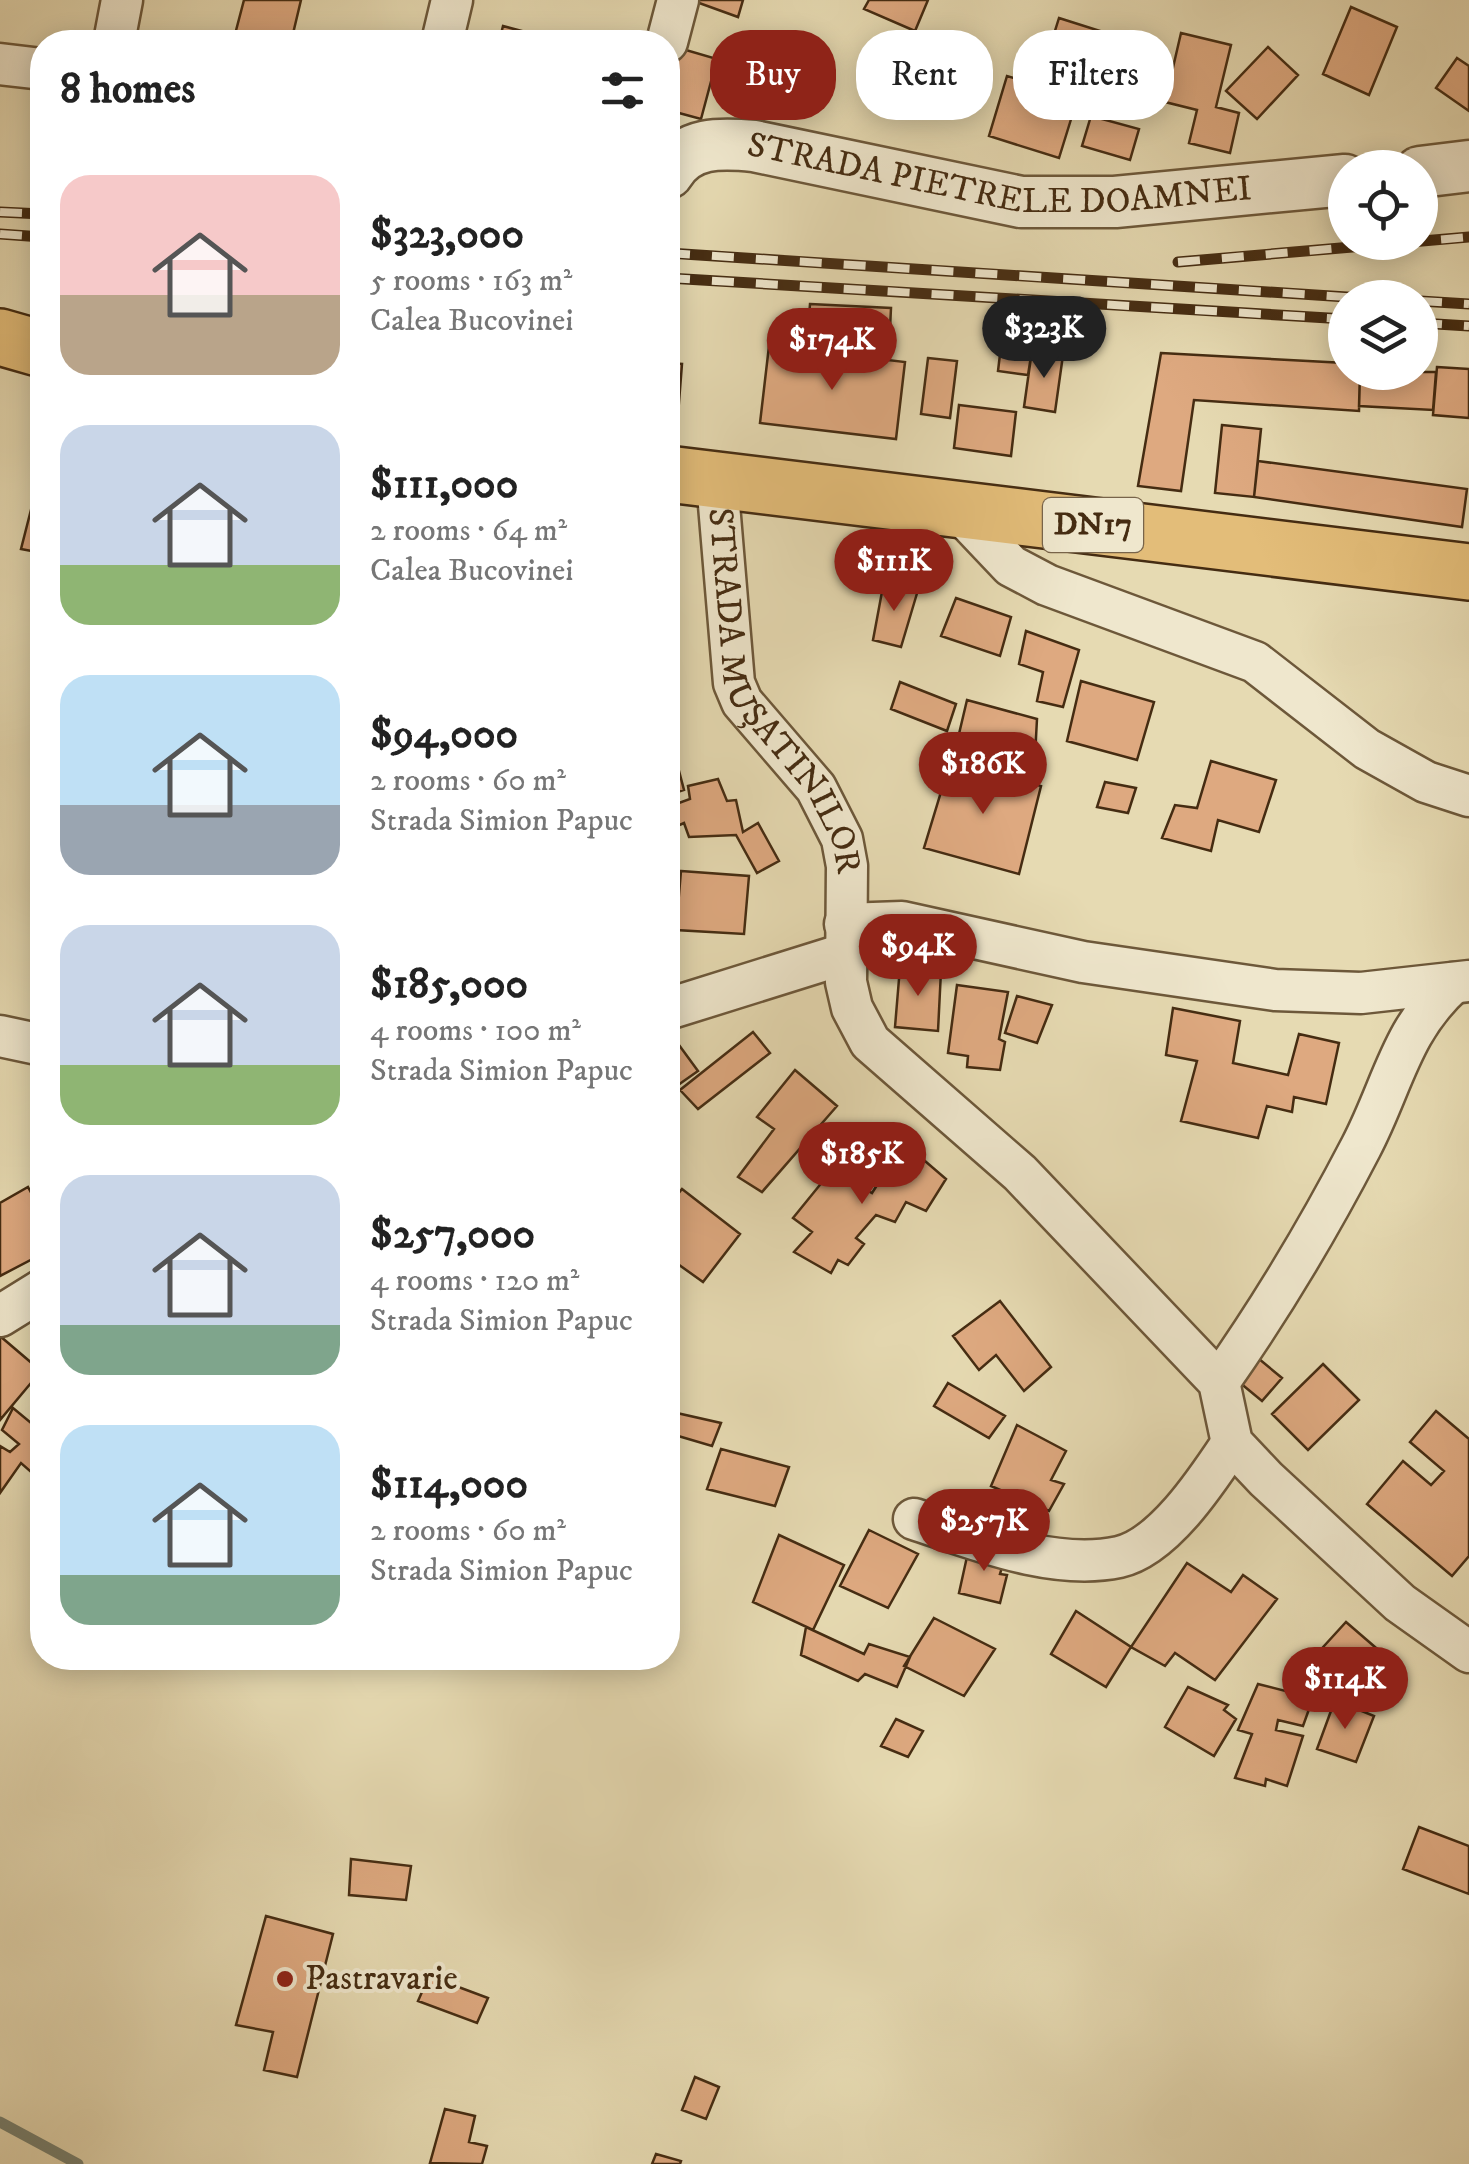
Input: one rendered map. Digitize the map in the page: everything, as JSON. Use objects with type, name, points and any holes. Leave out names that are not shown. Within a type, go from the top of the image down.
[{"type":"highway","points":[[0,337],[30,346]]},
{"type":"highway","name":"DN17","points":[[692,478],[1469,572]]},
{"type":"street","points":[[116,30],[122,0]]},
{"type":"street","points":[[445,30],[452,0]]},
{"type":"street","points":[[670,30],[678,0]]},
{"type":"street","points":[[0,64],[30,68]]},
{"type":"street","name":"STRADA PIETRELE DOAMNEI","points":[[680,152],[714,144],[754,146],[1021,202],[1115,202],[1328,182]]},
{"type":"street","points":[[1438,170],[1469,166]]},
{"type":"street","name":"STRADA MUȘATINILOR","points":[[692,478],[734,683],[742,702],[816,788],[831,812],[847,866],[844,939],[852,1008],[884,1057],[1020,1173],[1218,1382]]},
{"type":"street","points":[[957,509],[1011,566],[1046,585],[1256,662],[1367,749],[1426,782],[1469,796]]},
{"type":"street","points":[[680,1003],[844,939],[902,922],[1083,962],[1275,990],[1361,993],[1461,982]]},
{"type":"street","points":[[1461,982],[1415,1023],[1362,1146],[1291,1271],[1218,1382],[1232,1443],[1400,1603],[1469,1652]]},
{"type":"street","points":[[0,1036],[30,1042]]},
{"type":"street","points":[[0,1316],[30,1297]]},
{"type":"street","points":[[914,1519],[1022,1551],[1078,1560],[1122,1557],[1168,1525],[1192,1500],[1232,1443]]},
{"type":"building","points":[[244,0],[301,0],[294,30],[236,30]]},
{"type":"building","points":[[691,0],[743,0],[738,17]]},
{"type":"building","points":[[869,0],[928,0],[915,30],[864,9]]},
{"type":"building","points":[[1351,7],[1397,27],[1369,95],[1323,74]]},
{"type":"building","points":[[1059,18],[1097,30],[1055,30]]},
{"type":"building","points":[[1181,33],[1231,45],[1216,107],[1239,113],[1230,153],[1189,143],[1197,110],[1174,104],[1174,63]]},
{"type":"building","points":[[1268,47],[1298,75],[1257,119],[1226,91]]},
{"type":"building","points":[[680,48],[710,57],[710,85],[701,119],[680,113]]},
{"type":"building","points":[[1457,58],[1469,66],[1469,111],[1436,88]]},
{"type":"building","points":[[1007,76],[1013,78],[1013,120],[1071,120],[1059,158],[989,136]]},
{"type":"building","points":[[1090,120],[1139,129],[1130,160],[1082,146]]},
{"type":"building","points":[[810,304],[891,308],[889,349],[807,344]]},
{"type":"building","points":[[769,346],[905,362],[896,439],[760,423]]},
{"type":"building","points":[[1001,346],[1032,350],[1028,375],[998,371]]},
{"type":"building","points":[[1032,350],[1063,355],[1055,412],[1024,407]]},
{"type":"building","points":[[1161,353],[1328,362],[1328,390],[1360,390],[1359,411],[1194,400],[1181,491],[1138,486]]},
{"type":"building","points":[[928,358],[957,361],[950,418],[921,414]]},
{"type":"building","points":[[1438,367],[1469,369],[1469,418],[1433,415]]},
{"type":"building","points":[[1359,390],[1435,390],[1433,410],[1359,406]]},
{"type":"building","points":[[959,405],[1016,412],[1011,456],[954,448]]},
{"type":"building","points":[[1222,425],[1261,429],[1254,497],[1215,493]]},
{"type":"building","points":[[1258,461],[1467,489],[1462,527],[1254,497]]},
{"type":"building","points":[[30,514],[30,551],[21,549]]},
{"type":"building","points":[[884,581],[918,590],[901,647],[873,640]]},
{"type":"building","points":[[956,598],[1011,617],[1000,656],[941,636]]},
{"type":"building","points":[[1026,631],[1079,650],[1063,707],[1037,701],[1043,672],[1019,664]]},
{"type":"building","points":[[1081,681],[1154,702],[1137,760],[1067,741]]},
{"type":"building","points":[[900,682],[956,704],[947,731],[891,709]]},
{"type":"building","points":[[967,700],[1037,719],[1035,756],[1019,753],[1016,769],[954,755]]},
{"type":"building","points":[[951,759],[1041,786],[1019,874],[924,848]]},
{"type":"building","points":[[1211,761],[1276,780],[1259,832],[1218,820],[1211,851],[1162,838],[1175,805],[1197,808]]},
{"type":"building","points":[[718,779],[727,801],[736,800],[743,832],[758,823],[779,861],[757,873],[736,835],[689,837],[684,823],[680,825],[680,803],[690,799],[688,786]]},
{"type":"building","points":[[1105,782],[1136,788],[1128,813],[1097,807]]},
{"type":"building","points":[[681,871],[749,876],[744,934],[680,930]]},
{"type":"building","points":[[900,967],[941,971],[938,1031],[895,1027]]},
{"type":"building","points":[[957,985],[1008,992],[999,1039],[1005,1042],[1000,1070],[967,1067],[968,1056],[948,1053]]},
{"type":"building","points":[[1017,996],[1052,1005],[1037,1043],[1005,1033]]},
{"type":"building","points":[[1173,1008],[1240,1021],[1233,1063],[1288,1075],[1299,1034],[1339,1043],[1326,1104],[1294,1097],[1292,1112],[1267,1106],[1258,1138],[1181,1121],[1197,1061],[1166,1055]]},
{"type":"building","points":[[753,1032],[770,1053],[698,1109],[680,1090]]},
{"type":"building","points":[[680,1046],[698,1071],[680,1084]]},
{"type":"building","points":[[795,1070],[837,1106],[762,1192],[738,1177],[774,1129],[757,1117]]},
{"type":"building","points":[[904,1143],[946,1179],[926,1211],[906,1202],[895,1222],[876,1215],[856,1238],[864,1244],[848,1265],[838,1260],[831,1273],[794,1252],[812,1232],[793,1218],[832,1170],[872,1193]]},
{"type":"building","points":[[28,1187],[30,1191],[30,1260],[0,1276],[0,1203]]},
{"type":"building","points":[[682,1189],[740,1234],[703,1282],[680,1266]]},
{"type":"building","points":[[1000,1301],[1051,1367],[1024,1391],[996,1355],[979,1370],[953,1336]]},
{"type":"building","points":[[0,1336],[30,1362],[30,1384],[0,1420]]},
{"type":"building","points":[[1253,1354],[1282,1378],[1262,1401],[1233,1377]]},
{"type":"building","points":[[1323,1364],[1359,1400],[1308,1450],[1272,1414]]},
{"type":"building","points":[[948,1383],[1005,1416],[989,1438],[934,1406]]},
{"type":"building","points":[[13,1408],[30,1422],[30,1471],[21,1463],[0,1493],[0,1446],[10,1452],[19,1444],[2,1430]]},
{"type":"building","points":[[1436,1411],[1469,1439],[1469,1556],[1452,1576],[1367,1504],[1403,1461],[1431,1485],[1444,1471],[1410,1442]]},
{"type":"building","points":[[680,1414],[721,1423],[712,1446],[680,1437]]},
{"type":"building","points":[[1017,1425],[1066,1451],[1051,1480],[1064,1484],[1049,1511],[991,1486]]},
{"type":"building","points":[[721,1449],[789,1467],[775,1506],[707,1489]]},
{"type":"building","points":[[869,1530],[918,1554],[888,1608],[840,1586]]},
{"type":"building","points":[[779,1535],[844,1565],[813,1630],[753,1602]]},
{"type":"building","points":[[970,1543],[1006,1554],[1000,1574],[1007,1575],[1000,1603],[959,1593]]},
{"type":"building","points":[[1187,1563],[1231,1592],[1243,1575],[1277,1599],[1215,1680],[1175,1653],[1165,1666],[1131,1647]]},
{"type":"building","points":[[1076,1611],[1131,1647],[1106,1687],[1051,1654]]},
{"type":"building","points":[[934,1618],[995,1649],[964,1696],[904,1666]]},
{"type":"building","points":[[1346,1622],[1390,1660],[1360,1695],[1314,1657]]},
{"type":"building","points":[[806,1627],[864,1654],[869,1644],[910,1657],[897,1687],[865,1674],[858,1681],[801,1655]]},
{"type":"building","points":[[1258,1684],[1313,1698],[1303,1726],[1278,1720],[1276,1730],[1303,1736],[1287,1786],[1266,1779],[1265,1786],[1235,1778],[1252,1734],[1238,1730]]},
{"type":"building","points":[[1188,1687],[1228,1705],[1224,1710],[1236,1719],[1214,1756],[1165,1727]]},
{"type":"building","points":[[1335,1700],[1374,1716],[1356,1762],[1317,1749]]},
{"type":"building","points":[[896,1719],[923,1731],[908,1757],[881,1746]]},
{"type":"building","points":[[1419,1827],[1469,1846],[1469,1894],[1403,1869]]},
{"type":"building","points":[[351,1859],[411,1866],[406,1900],[349,1895]]},
{"type":"building","name":"Pastravarie","points":[[266,1916],[333,1934],[297,2077],[264,2070],[273,2032],[236,2025]]},
{"type":"building","points":[[429,1976],[488,1998],[477,2023],[418,2001]]},
{"type":"building","points":[[695,2077],[719,2087],[706,2119],[682,2110]]},
{"type":"building","points":[[445,2109],[475,2116],[469,2142],[487,2146],[482,2164],[430,2163]]},
{"type":"building","points":[[656,2154],[681,2161],[680,2164],[652,2164]]},
{"type":"waterway","points":[[0,2122],[78,2164]]},
{"type":"railway","points":[[0,212],[30,213]]},
{"type":"railway","points":[[0,234],[30,236]]},
{"type":"railway","points":[[1178,262],[1469,237]]},
{"type":"railway","points":[[680,254],[1328,296]]},
{"type":"railway","points":[[680,279],[1328,318]]},
{"type":"railway","points":[[1438,302],[1469,304]]},
{"type":"railway","points":[[1438,324],[1469,326]]},
{"type":"place","name":"Pastravarie","points":[[285,1979]]}]
